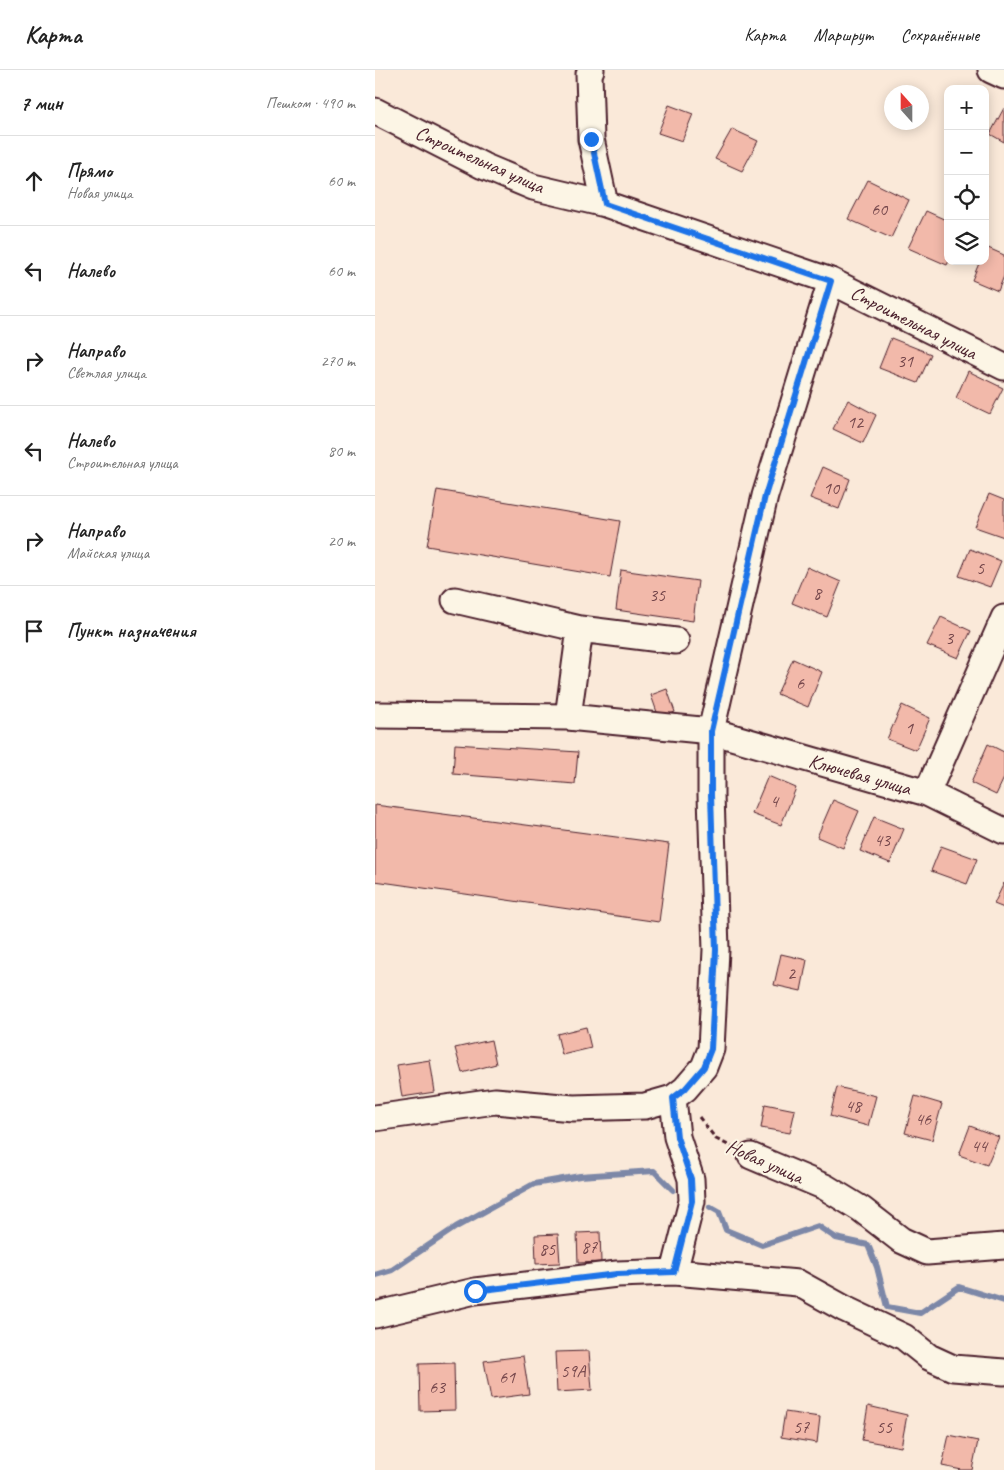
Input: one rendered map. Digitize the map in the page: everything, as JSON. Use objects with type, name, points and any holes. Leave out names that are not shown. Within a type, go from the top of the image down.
[{"type":"street","points":[[591,70],[589,74],[591,139],[605,204]]},
{"type":"street","points":[[991,70],[1004,76]]},
{"type":"street","name":"Строительная улица","points":[[375,111],[483,166],[533,187],[605,204],[831,281],[1004,367]]},
{"type":"street","points":[[375,1118],[495,1101],[573,1108],[645,1106],[673,1098],[685,1089],[704,1067],[711,1049],[716,950],[711,731],[765,496],[831,281]]},
{"type":"street","points":[[455,600],[580,629],[676,641]]},
{"type":"street","points":[[927,793],[1004,618]]},
{"type":"street","points":[[567,717],[580,629]]},
{"type":"street","name":"Ключевая улица","points":[[375,715],[567,717],[711,731],[927,793],[1004,831]]},
{"type":"street","points":[[673,1098],[677,1137],[691,1179],[692,1201],[674,1272]]},
{"type":"street","name":"Новая улица","points":[[751,1156],[825,1187],[861,1209],[901,1240],[927,1252],[1004,1246]]},
{"type":"street","points":[[375,1315],[475,1291],[617,1274],[674,1272],[798,1283],[845,1309],[905,1337],[929,1357],[953,1368],[1001,1372]]},
{"type":"path","name":"Новая улица","points":[[673,1098],[699,1117],[716,1139],[751,1156]]},
{"type":"building","points":[[669,105],[693,114],[682,141],[658,133]]},
{"type":"building","points":[[1004,108],[1004,142],[990,134]]},
{"type":"building","points":[[732,129],[758,141],[742,171],[715,159]]},
{"type":"building","points":[[868,180],[909,200],[891,238],[848,219]]},
{"type":"building","points":[[926,211],[944,219],[944,264],[908,248]]},
{"type":"building","points":[[989,248],[1004,255],[1004,276],[998,291],[972,280],[978,265],[989,265]]},
{"type":"building","points":[[891,338],[931,354],[918,383],[879,368]]},
{"type":"building","points":[[968,371],[1003,388],[990,414],[956,398]]},
{"type":"building","points":[[848,400],[876,415],[863,443],[833,429]]},
{"type":"building","points":[[823,467],[850,479],[839,509],[810,498]]},
{"type":"building","points":[[437,490],[620,521],[610,577],[427,546]]},
{"type":"building","points":[[989,494],[1004,500],[1004,537],[975,527]]},
{"type":"building","points":[[970,549],[1001,561],[990,587],[959,576]]},
{"type":"building","points":[[807,567],[841,582],[827,617],[792,603]]},
{"type":"building","points":[[621,570],[698,581],[693,621],[616,610]]},
{"type":"building","points":[[941,617],[971,631],[958,658],[927,645]]},
{"type":"building","points":[[793,659],[822,672],[808,707],[777,694]]},
{"type":"building","points":[[667,689],[675,712],[659,718],[651,695]]},
{"type":"building","points":[[902,705],[930,718],[916,750],[887,739]]},
{"type":"building","points":[[455,744],[578,752],[575,784],[453,774]]},
{"type":"building","points":[[988,744],[1004,752],[1004,778],[996,795],[971,783]]},
{"type":"building","points":[[768,776],[796,788],[781,825],[752,814]]},
{"type":"building","points":[[833,800],[859,811],[843,848],[817,837]]},
{"type":"building","points":[[375,805],[669,844],[659,922],[375,881]]},
{"type":"building","points":[[874,817],[904,829],[890,863],[860,851]]},
{"type":"building","points":[[941,846],[977,859],[967,884],[931,871]]},
{"type":"building","points":[[1004,883],[1004,908],[994,904]]},
{"type":"building","points":[[781,954],[807,960],[801,991],[774,985]]},
{"type":"building","points":[[586,1027],[591,1048],[562,1055],[557,1034]]},
{"type":"building","points":[[491,1040],[496,1064],[462,1073],[455,1048]]},
{"type":"building","points":[[430,1060],[435,1092],[402,1097],[397,1065]]},
{"type":"building","points":[[837,1087],[876,1096],[868,1126],[830,1116]]},
{"type":"building","points":[[915,1096],[942,1104],[932,1140],[905,1133]]},
{"type":"building","points":[[765,1104],[795,1110],[790,1133],[761,1128]]},
{"type":"building","points":[[970,1126],[999,1137],[987,1165],[959,1155]]},
{"type":"building","points":[[600,1232],[601,1262],[578,1263],[577,1233]]},
{"type":"building","points":[[558,1234],[560,1263],[536,1264],[535,1235]]},
{"type":"building","points":[[589,1351],[592,1390],[557,1392],[555,1352]]},
{"type":"building","points":[[523,1356],[529,1394],[491,1399],[484,1361]]},
{"type":"building","points":[[454,1363],[455,1410],[420,1411],[419,1364]]},
{"type":"building","points":[[868,1406],[907,1415],[901,1447],[862,1440]]},
{"type":"building","points":[[785,1412],[820,1417],[817,1443],[781,1437]]},
{"type":"building","points":[[949,1435],[978,1441],[972,1470],[942,1466]]},
{"type":"waterway","points":[[375,1275],[392,1270],[456,1227],[534,1184],[580,1176],[654,1171],[673,1190]]},
{"type":"waterway","points":[[710,1207],[719,1212],[726,1230],[762,1245],[818,1226],[836,1238],[868,1245],[877,1267],[887,1307],[920,1313],[959,1287],[1004,1301]]},
{"type":"route","points":[[475,1291],[617,1274],[674,1272],[692,1201],[691,1179],[677,1137],[673,1098],[695,1079],[704,1067],[711,1049],[716,950],[711,731],[765,496],[831,281],[605,204],[591,139]]}]
